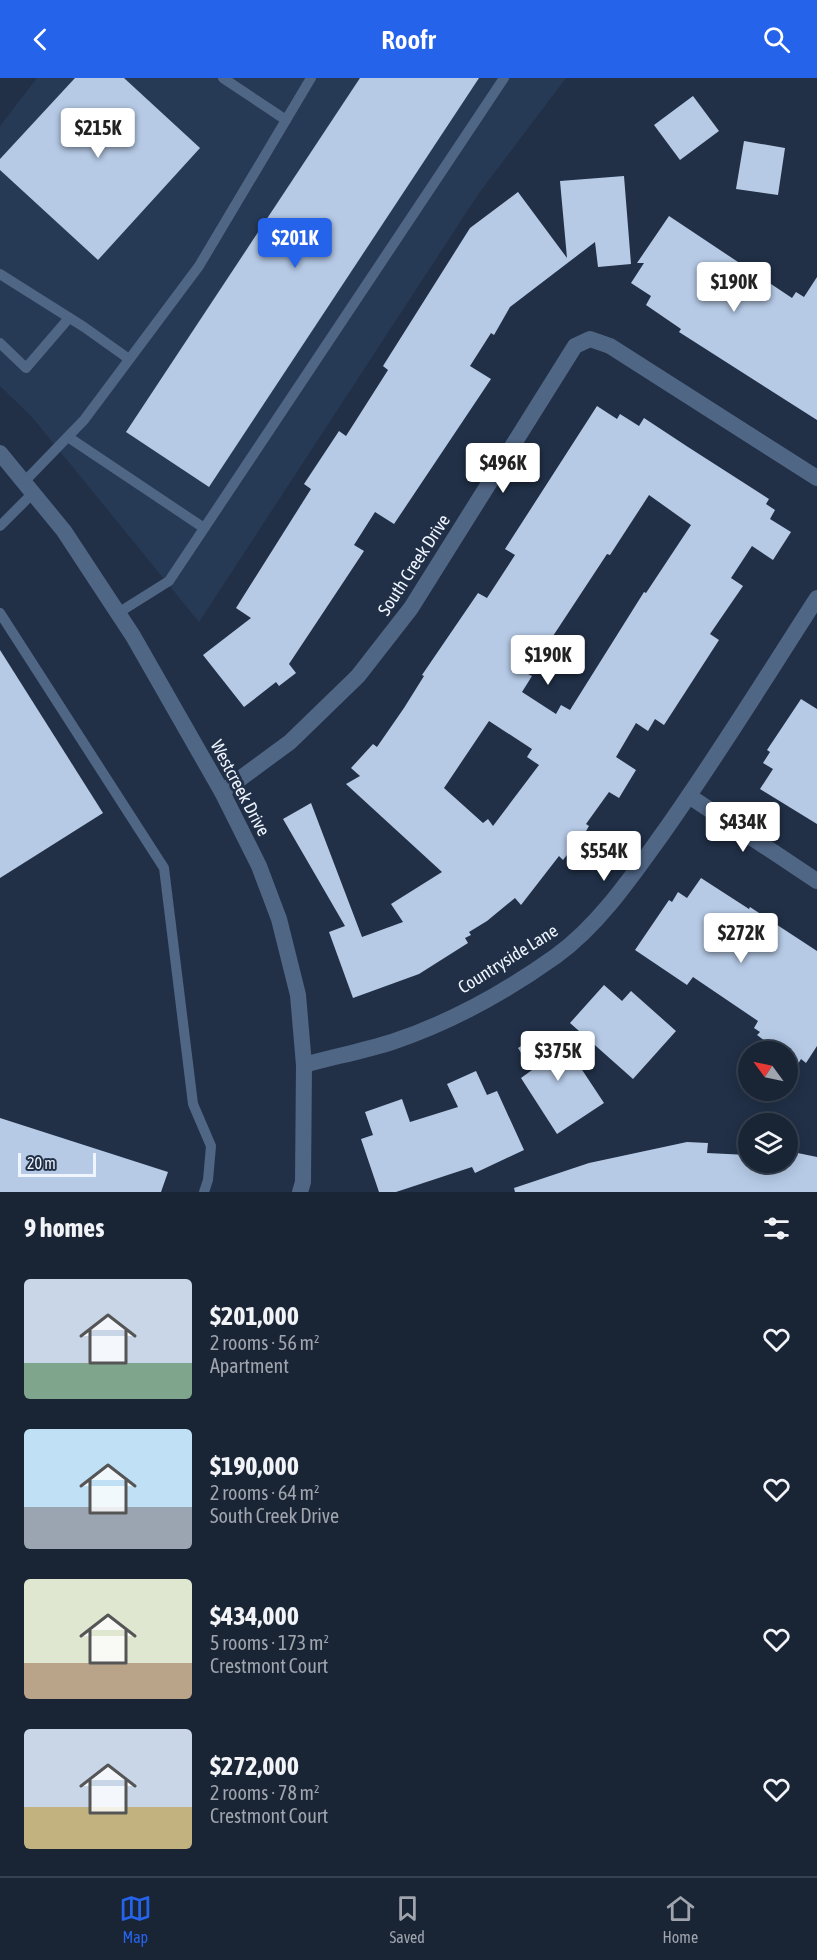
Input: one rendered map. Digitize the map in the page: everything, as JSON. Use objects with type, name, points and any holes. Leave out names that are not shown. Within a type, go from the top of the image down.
[{"type":"street","name":"South Creek Drive","points":[[222,792],[290,742],[358,676],[411,608],[575,346],[590,339],[609,346],[817,478]]},
{"type":"street","name":"Westcreek Drive","points":[[0,453],[64,531],[134,636],[222,792],[259,866],[279,919],[298,995],[304,1065],[303,1182],[300,1192]]},
{"type":"street","name":"Countryside Lane","points":[[304,1065],[392,1042],[438,1024],[492,995],[557,955],[584,932],[629,881],[689,796],[817,598]]},
{"type":"street","points":[[689,796],[817,881]]},
{"type":"lane","points":[[223,78],[286,120]]},
{"type":"lane","points":[[0,526],[68,436],[84,420],[199,266],[311,78]]},
{"type":"lane","points":[[118,612],[169,581],[504,78]]},
{"type":"lane","points":[[0,274],[129,359]]},
{"type":"lane","points":[[0,343],[26,368],[69,318]]},
{"type":"lane","points":[[68,436],[204,528]]},
{"type":"lane","points":[[0,613],[164,868],[193,1104],[211,1146],[208,1180],[204,1192]]},
{"type":"shaded area","points":[[37,78],[566,78],[479,193],[199,622],[32,417],[0,386],[0,126]]},
{"type":"building","points":[[75,78],[124,78],[200,148],[98,260],[0,170],[0,159]]},
{"type":"building","points":[[360,78],[479,78],[209,487],[126,432]]},
{"type":"building","points":[[693,96],[719,131],[680,160],[654,125]]},
{"type":"building","points":[[744,141],[785,148],[778,195],[736,189]]},
{"type":"building","points":[[624,176],[631,264],[598,267],[595,242],[510,307],[494,335],[491,333],[470,366],[491,379],[394,524],[375,512],[354,545],[364,551],[289,664],[296,673],[279,686],[276,682],[244,707],[203,655],[251,618],[236,608],[311,489],[304,484],[339,431],[346,436],[388,370],[383,366],[470,228],[518,192],[567,258],[560,181]]},
{"type":"building","points":[[669,216],[792,298],[796,292],[804,297],[817,277],[817,420],[679,332],[681,329],[646,305],[651,296],[631,283],[644,263],[637,263]]},
{"type":"building","points":[[597,406],[617,419],[620,414],[639,426],[644,418],[769,499],[766,504],[775,510],[770,519],[791,532],[773,560],[752,546],[731,578],[743,586],[710,634],[719,640],[664,725],[655,719],[648,731],[636,723],[616,757],[636,770],[619,798],[609,792],[586,824],[589,826],[586,831],[590,834],[572,858],[567,855],[563,860],[559,856],[521,905],[515,898],[487,921],[469,932],[471,935],[465,938],[468,943],[419,974],[353,998],[329,932],[345,926],[283,819],[311,803],[362,937],[403,922],[391,904],[442,872],[346,784],[360,776],[351,768],[373,744],[377,747],[424,676],[422,675],[478,593],[487,598],[515,555],[505,549]],"holes":[[[649,495],[691,525],[646,593],[644,592],[570,710],[561,705],[556,714],[522,692],[532,676],[528,674]],[[489,721],[532,749],[527,757],[539,765],[493,826],[488,819],[483,823],[444,788]]]},
{"type":"building","points":[[0,650],[103,813],[0,878]]},
{"type":"building","points":[[801,699],[817,709],[817,824],[760,789],[773,769],[763,763],[770,752],[767,750]]},
{"type":"building","points":[[701,878],[817,951],[817,1046],[806,1063],[801,1059],[798,1064],[798,1041],[765,1041],[757,1035],[760,1032],[754,1028],[758,1021],[693,977],[687,985],[635,950],[669,900],[672,902],[678,892],[687,898]]},
{"type":"building","points":[[604,985],[622,1001],[631,991],[676,1031],[633,1079],[570,1023]]},
{"type":"building","points":[[544,1031],[551,1043],[559,1035],[604,1103],[557,1134],[521,1078],[532,1070],[518,1048]]},
{"type":"building","points":[[476,1071],[487,1095],[497,1091],[524,1150],[475,1173],[472,1167],[396,1192],[379,1192],[361,1139],[373,1135],[365,1112],[402,1099],[410,1122],[458,1107],[447,1084]]},
{"type":"building","points":[[0,1118],[168,1172],[161,1192],[0,1192]]},
{"type":"building","points":[[687,1142],[708,1143],[707,1153],[738,1155],[738,1173],[798,1173],[798,1153],[817,1157],[817,1192],[515,1192],[514,1188],[589,1163]]}]
